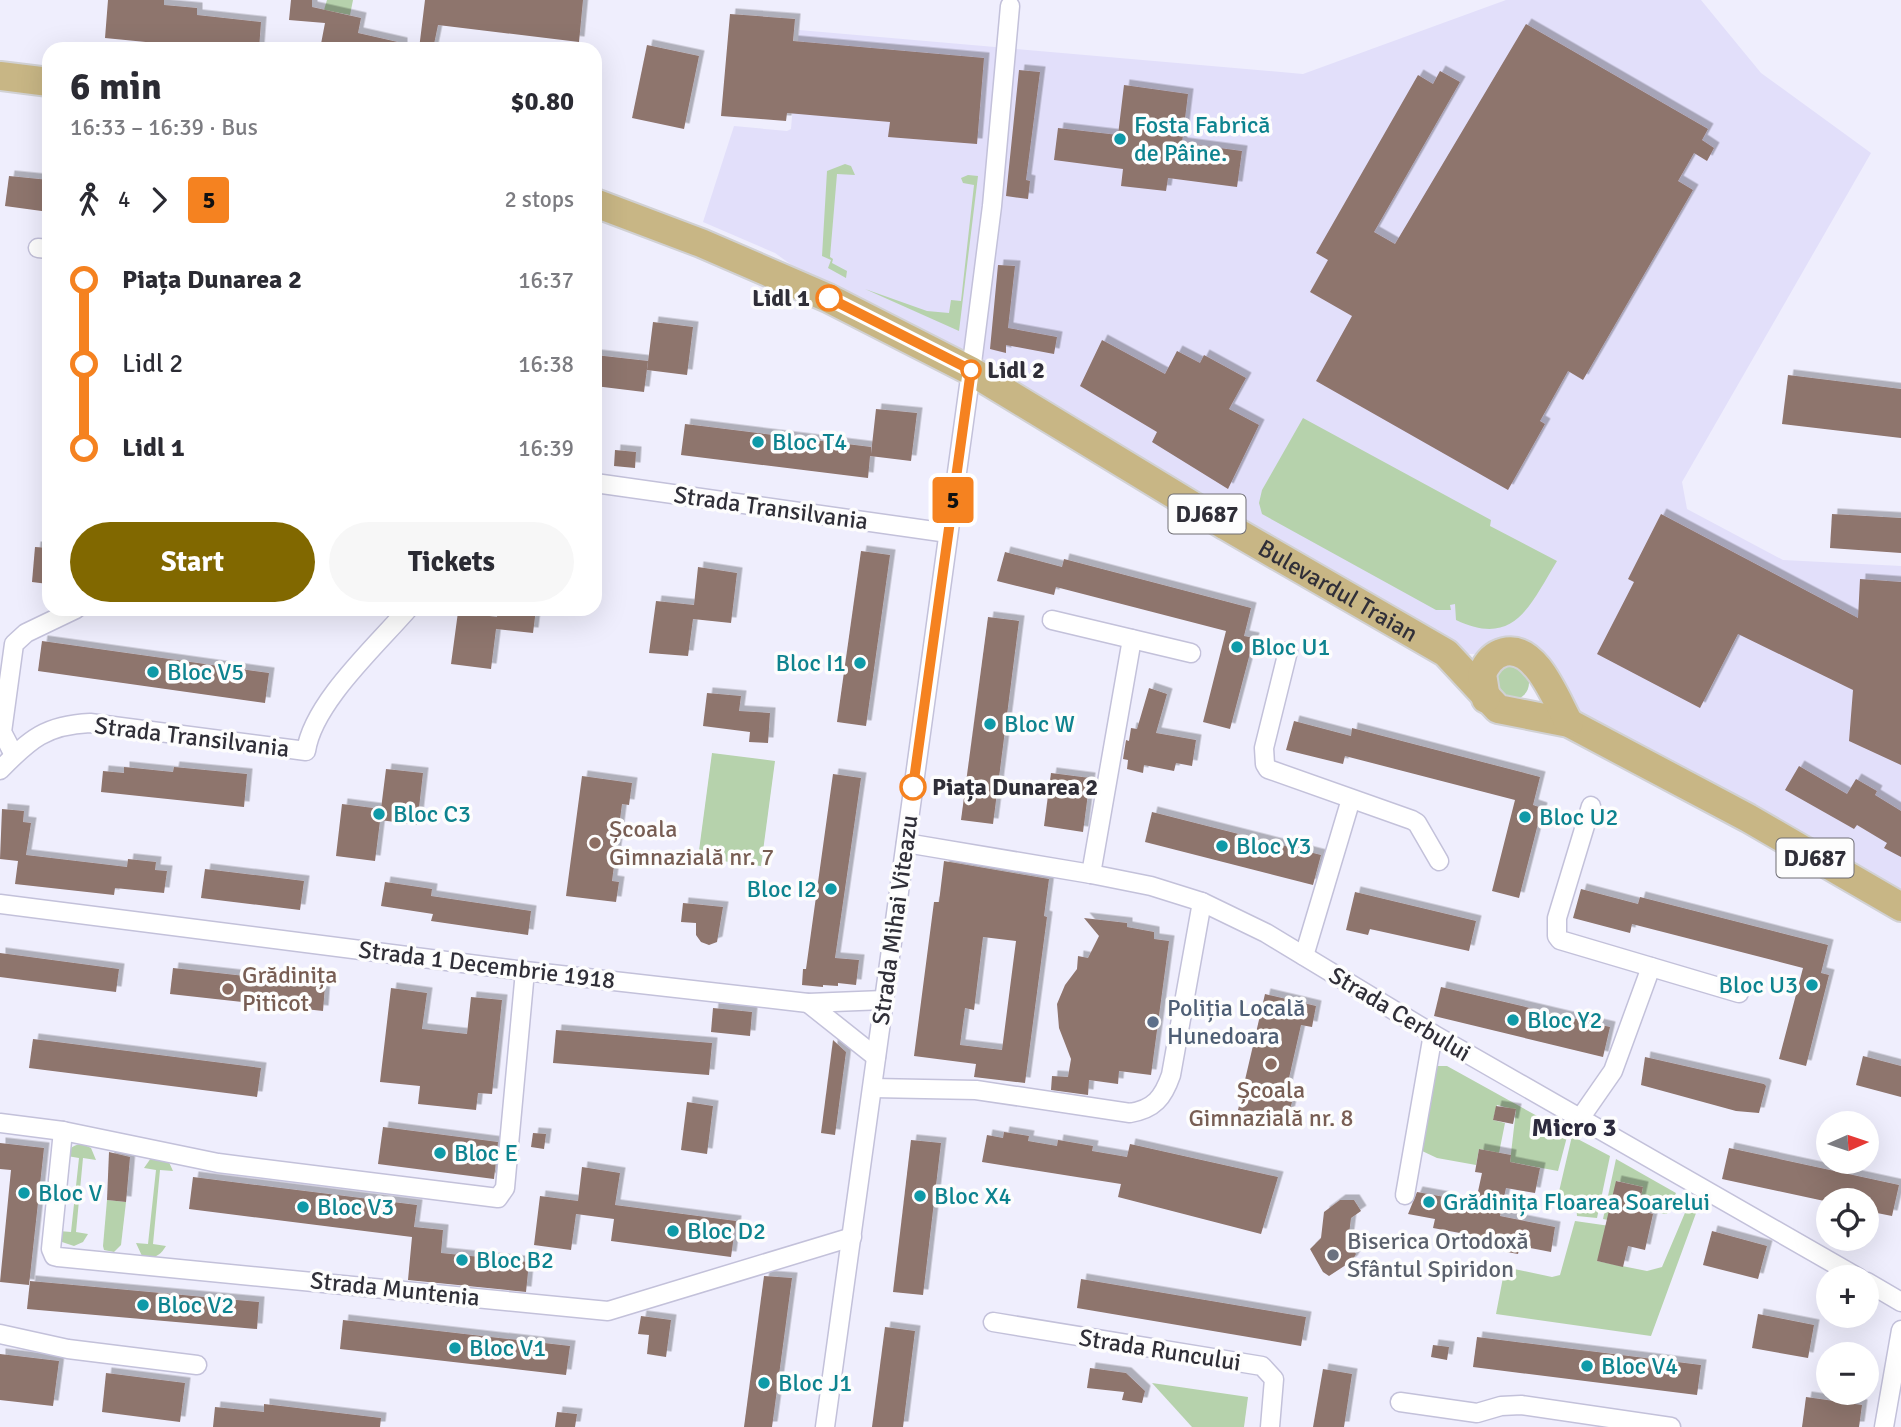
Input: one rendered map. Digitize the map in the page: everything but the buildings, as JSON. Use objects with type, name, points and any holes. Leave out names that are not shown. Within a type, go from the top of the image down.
[{"type":"main road","points":[[0,76],[42,81]]},
{"type":"main road","name":"Bulevardul Traian","points":[[602,206],[701,243],[828,298],[971,370],[1226,526],[1446,653],[1498,709],[1569,723],[1748,818],[1901,908]]},
{"type":"main road","name":"Bulevardul Traian","points":[[1446,653],[1521,653],[1534,660],[1569,723]]},
{"type":"main road","points":[[1486,699],[1482,674],[1497,655]]},
{"type":"main road","points":[[1513,712],[1530,706],[1536,699],[1542,682],[1541,673]]},
{"type":"street","name":"Strada Mihai Viteazu","points":[[825,1427],[971,370],[994,184],[1010,6]]},
{"type":"street","name":"Strada Transilvania","points":[[602,483],[948,533]]},
{"type":"street","points":[[14,755],[2,732],[14,645],[26,634],[62,616]]},
{"type":"street","name":"Strada Transilvania","points":[[0,770],[14,755],[46,731],[69,724],[90,723],[306,751],[311,733],[323,711],[402,616]]},
{"type":"street","points":[[1052,620],[1191,653]]},
{"type":"street","points":[[1091,874],[1132,639]]},
{"type":"street","points":[[1288,650],[1264,748],[1265,764],[1273,772],[1418,823],[1439,861]]},
{"type":"street","points":[[1304,956],[1351,799]]},
{"type":"street","points":[[1591,806],[1556,918],[1557,936],[1560,940],[1739,993]]},
{"type":"street","name":"Strada Cerbului","points":[[906,843],[1091,874],[1151,886],[1202,902],[1304,956],[1433,1034],[1836,1265]]},
{"type":"street","points":[[873,1087],[976,1090],[1130,1113],[1144,1111],[1162,1097],[1171,1075],[1202,902]]},
{"type":"street","name":"Strada 1 Decembrie 1918","points":[[0,904],[525,971],[808,1003],[884,1000]]},
{"type":"street","points":[[1580,1117],[1613,1071],[1651,967]]},
{"type":"street","points":[[0,1123],[63,1131],[218,1163],[498,1198],[506,1188],[525,971]]},
{"type":"street","points":[[808,1003],[876,1057]]},
{"type":"street","points":[[1405,1195],[1433,1034]]},
{"type":"street","name":"Strada Muntenia","points":[[63,1131],[51,1249],[54,1256],[58,1257],[608,1311],[852,1237]]},
{"type":"street","points":[[1879,1289],[1901,1302]]},
{"type":"street","name":"Strada Runcului","points":[[993,1322],[1262,1366],[1274,1379],[1270,1427]]},
{"type":"street","points":[[1884,1427],[1901,1330]]},
{"type":"street","points":[[0,1334],[68,1349],[197,1365]]},
{"type":"street","points":[[1400,1402],[1477,1413],[1501,1406],[1521,1405],[1671,1427]]},
{"type":"shaded area","points":[[1506,0],[1701,0],[1761,73],[1871,153],[1682,482],[1687,509],[1783,560],[1901,566],[1901,907],[1569,723],[1541,673],[1497,655],[1446,653],[851,308],[775,253],[703,222],[734,126],[787,131],[791,129],[799,30],[1303,74]]},
{"type":"green space","points":[[327,0],[353,0],[350,15],[324,10]]},
{"type":"green space","points":[[845,164],[851,166],[855,175],[837,174],[830,257],[833,259],[832,263],[847,271],[846,278],[828,268],[831,260],[822,256],[827,171]]},
{"type":"green space","points":[[968,175],[978,176],[959,331],[865,289],[927,311],[949,313],[951,300],[961,301],[974,185],[963,183],[961,178]]},
{"type":"green space","points":[[1303,418],[1491,520],[1490,526],[1557,561],[1529,606],[1507,625],[1493,629],[1476,627],[1456,620],[1455,604],[1450,605],[1451,610],[1436,610],[1262,514],[1259,503],[1262,490]]},
{"type":"green space","points":[[1512,666],[1524,671],[1529,683],[1524,695],[1512,700],[1500,695],[1495,683],[1500,671]]},
{"type":"green space","points":[[712,753],[775,761],[761,866],[698,858]]},
{"type":"green space","points":[[1447,1066],[1568,1133],[1558,1171],[1510,1162],[1516,1110],[1497,1105],[1493,1120],[1505,1123],[1499,1153],[1479,1149],[1476,1165],[1437,1158],[1420,1150],[1432,1068]]},
{"type":"green space","points":[[1572,1136],[1610,1156],[1597,1218],[1577,1216],[1576,1204],[1557,1200]]},
{"type":"green space","points":[[83,1144],[91,1148],[96,1160],[83,1158],[76,1232],[88,1234],[83,1242],[74,1246],[62,1242],[59,1231],[71,1232],[79,1158],[67,1156],[72,1147]]},
{"type":"green space","points":[[151,1158],[168,1160],[173,1171],[160,1170],[153,1244],[166,1246],[159,1255],[150,1258],[142,1256],[136,1243],[148,1244],[156,1170],[144,1168]]},
{"type":"green space","points":[[1616,1159],[1676,1193],[1667,1214],[1638,1210],[1643,1187],[1617,1181],[1609,1212],[1618,1222],[1603,1219]]},
{"type":"green space","points":[[107,1200],[126,1202],[121,1245],[114,1252],[104,1250],[103,1246]]},
{"type":"green space","points":[[1690,1201],[1699,1205],[1651,1336],[1496,1314],[1505,1267],[1552,1277],[1560,1275],[1575,1221],[1617,1227],[1597,1261],[1647,1271],[1662,1267]]},
{"type":"green space","points":[[1152,1383],[1248,1397],[1244,1427],[1192,1427]]},
{"type":"bus line","name":"5","points":[[829,298],[971,370],[913,787]]},
{"type":"place","name":"Fosta Fabrică de Pâine.","points":[[1120,139]]},
{"type":"place","name":"Lidl 1","points":[[829,298]]},
{"type":"place","name":"Lidl 2","points":[[971,370]]},
{"type":"place","name":"Bloc T4","points":[[758,442]]},
{"type":"place","name":"Bloc U1","points":[[1237,647]]},
{"type":"place","name":"Bloc I1","points":[[860,663]]},
{"type":"place","name":"Bloc V5","points":[[153,672]]},
{"type":"place","name":"Bloc W","points":[[990,724]]},
{"type":"place","name":"Piața Dunarea 2","points":[[913,787]]},
{"type":"place","name":"Bloc C3","points":[[379,814]]},
{"type":"place","name":"Bloc U2","points":[[1525,817]]},
{"type":"place","name":"Școala Gimnazială nr. 7","points":[[595,843]]},
{"type":"place","name":"Bloc Y3","points":[[1222,846]]},
{"type":"place","name":"Bloc I2","points":[[831,889]]},
{"type":"place","name":"Bloc U3","points":[[1812,985]]},
{"type":"place","name":"Grădinița Piticot","points":[[228,989]]},
{"type":"place","name":"Bloc Y2","points":[[1513,1020]]},
{"type":"place","name":"Poliția Locală Hunedoara","points":[[1153,1022]]},
{"type":"place","name":"Școala Gimnazială nr. 8","points":[[1271,1064]]},
{"type":"place","name":"Bloc E","points":[[440,1153]]},
{"type":"place","name":"Bloc V","points":[[24,1193]]},
{"type":"place","name":"Bloc X4","points":[[920,1196]]},
{"type":"place","name":"Grădinița Floarea Soarelui","points":[[1429,1202]]},
{"type":"place","name":"Bloc V3","points":[[303,1207]]},
{"type":"place","name":"Bloc D2","points":[[673,1231]]},
{"type":"place","name":"Biserica Ortodoxă Sfântul Spiridon","points":[[1333,1255]]},
{"type":"place","name":"Bloc B2","points":[[462,1260]]},
{"type":"place","name":"Bloc V2","points":[[143,1305]]},
{"type":"place","name":"Bloc V1","points":[[455,1348]]},
{"type":"place","name":"Bloc V4","points":[[1587,1366]]},
{"type":"place","name":"Bloc J1","points":[[764,1383]]},
{"type":"district","name":"Micro 3","points":[[1574,1127]]}]
